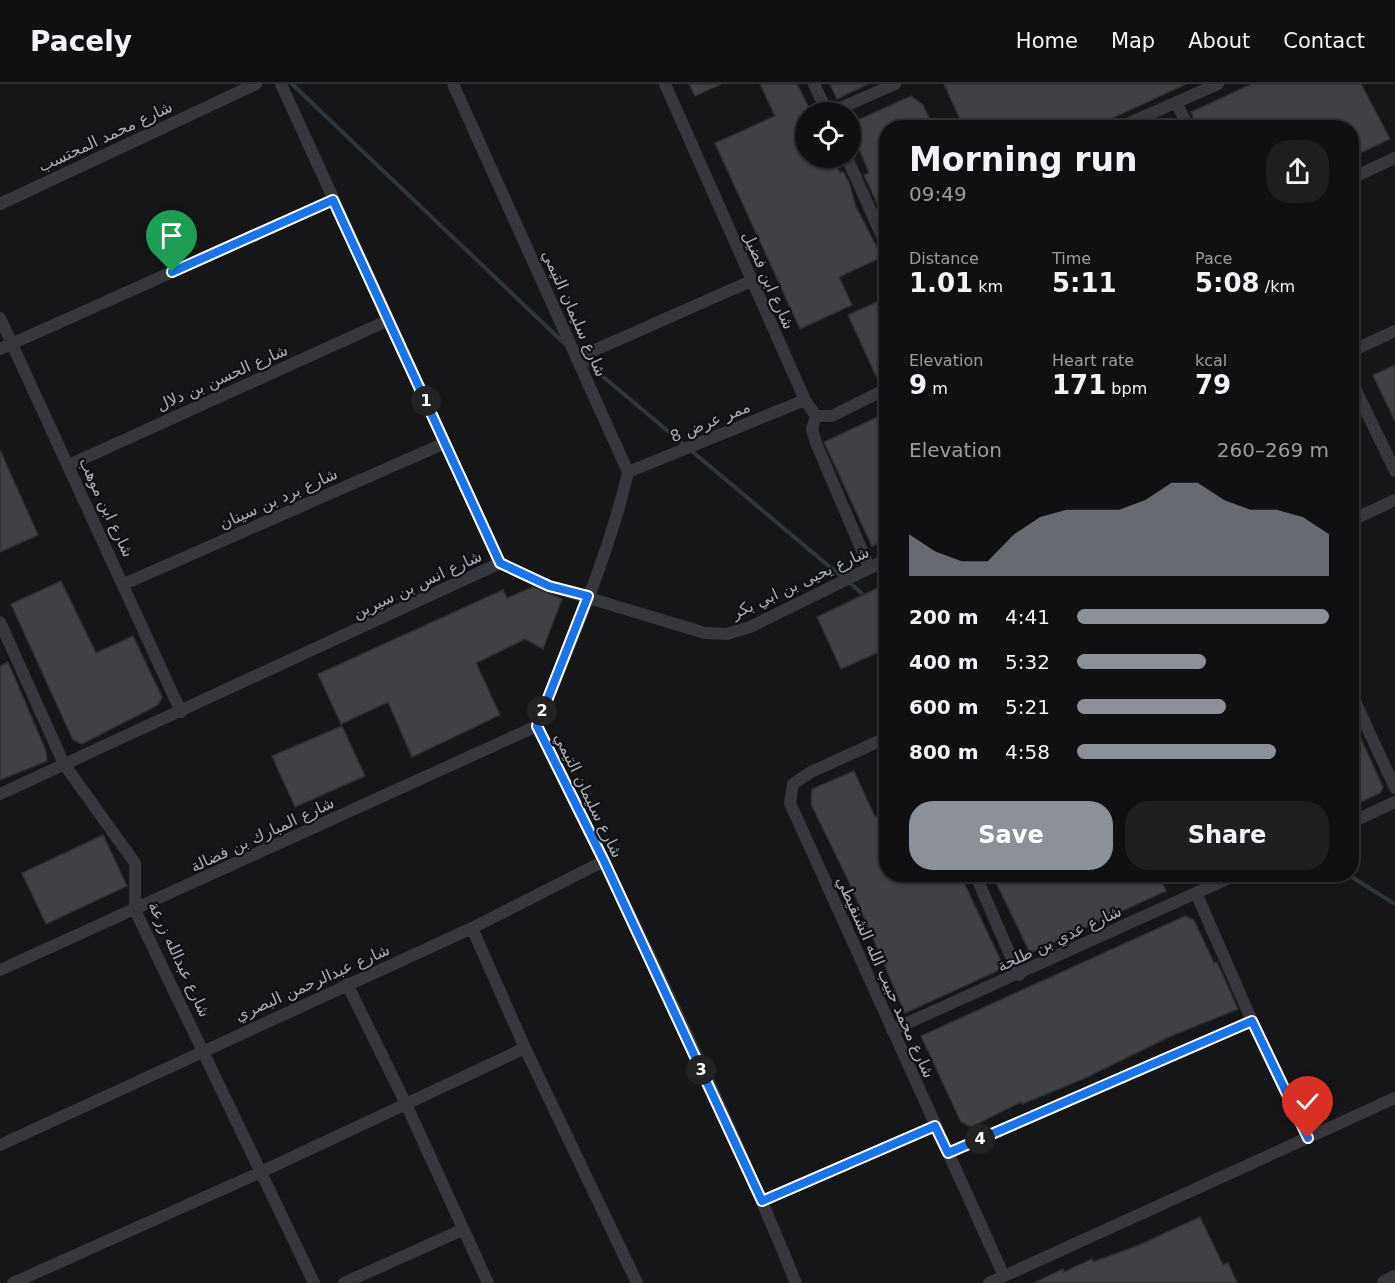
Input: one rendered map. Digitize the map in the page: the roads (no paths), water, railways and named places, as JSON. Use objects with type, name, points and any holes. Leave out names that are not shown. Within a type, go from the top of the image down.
[{"type":"street","name":"شارع محمد المحتسب","points":[[0,204],[256,84]]},
{"type":"street","name":"شارع انس بن سيرين","points":[[0,794],[500,563],[281,84]]},
{"type":"street","name":"شارع سليمان التيمي","points":[[453,84],[628,472],[622,499],[588,596],[537,726],[604,861],[762,1201],[796,1283]]},
{"type":"street","name":"شارع ابن فضيل","points":[[665,84],[751,281],[805,400],[816,417]]},
{"type":"street","points":[[814,84],[824,102]]},
{"type":"street","points":[[853,102],[895,84]]},
{"type":"street","points":[[1136,120],[1218,84]]},
{"type":"street","points":[[1176,102],[1185,120]]},
{"type":"street","points":[[1359,175],[1395,158]]},
{"type":"street","points":[[852,168],[879,222]]},
{"type":"street","points":[[0,349],[333,200]]},
{"type":"street","points":[[577,358],[751,281]]},
{"type":"street","name":"شارع ابن موهب","points":[[0,318],[181,712]]},
{"type":"street","name":"شارع الحسن بن دلال","points":[[69,465],[389,320]]},
{"type":"street","points":[[1359,348],[1395,331]]},
{"type":"street","points":[[869,567],[812,429],[816,417],[832,416],[879,392]]},
{"type":"street","points":[[1359,396],[1395,471]]},
{"type":"street","name":"ممر عرض 8","points":[[628,472],[805,400]]},
{"type":"street","name":"شارع برد بن سينان","points":[[124,584],[445,443]]},
{"type":"street","points":[[1359,517],[1395,500]]},
{"type":"street","name":"شارع يحيى بن ابي بكر","points":[[500,563],[549,586],[705,633],[727,634],[750,627],[879,563]]},
{"type":"street","name":"شارع عبدالله زرعة","points":[[0,622],[64,764],[135,863],[135,910],[204,1049],[314,1283]]},
{"type":"street","points":[[0,652],[12,647]]},
{"type":"street","points":[[1359,710],[1395,788]]},
{"type":"street","name":"شارع المبارك بن فضالة","points":[[0,970],[537,726]]},
{"type":"street","name":"شارع محمد حبيب الله الشنقيطي","points":[[879,741],[811,772],[793,784],[790,803],[1004,1276]]},
{"type":"street","points":[[1359,819],[1395,802]]},
{"type":"street","name":"شارع عبدالرحمن البصري","points":[[0,1145],[204,1049],[472,928],[604,861]]},
{"type":"street","points":[[978,882],[1019,975]]},
{"type":"street","name":"شارع عدي بن طلحة","points":[[892,1030],[1019,975],[1220,882]]},
{"type":"street","points":[[1196,893],[1252,1021],[1308,1138]]},
{"type":"street","points":[[472,928],[525,1048],[637,1283]]},
{"type":"street","points":[[347,984],[406,1104],[488,1283]]},
{"type":"street","points":[[948,1153],[1252,1021]]},
{"type":"street","points":[[13,1283],[261,1172],[525,1048]]},
{"type":"street","points":[[989,1283],[1395,1098]]},
{"type":"street","points":[[762,1201],[935,1126]]},
{"type":"street","points":[[344,1283],[462,1230]]},
{"type":"street","points":[[1385,1283],[1395,1278]]},
{"type":"waterway","points":[[292,84],[565,344]]},
{"type":"waterway","points":[[582,359],[843,578]]},
{"type":"waterway","points":[[849,582],[866,597]]},
{"type":"waterway","points":[[1359,882],[1395,904]]}]
